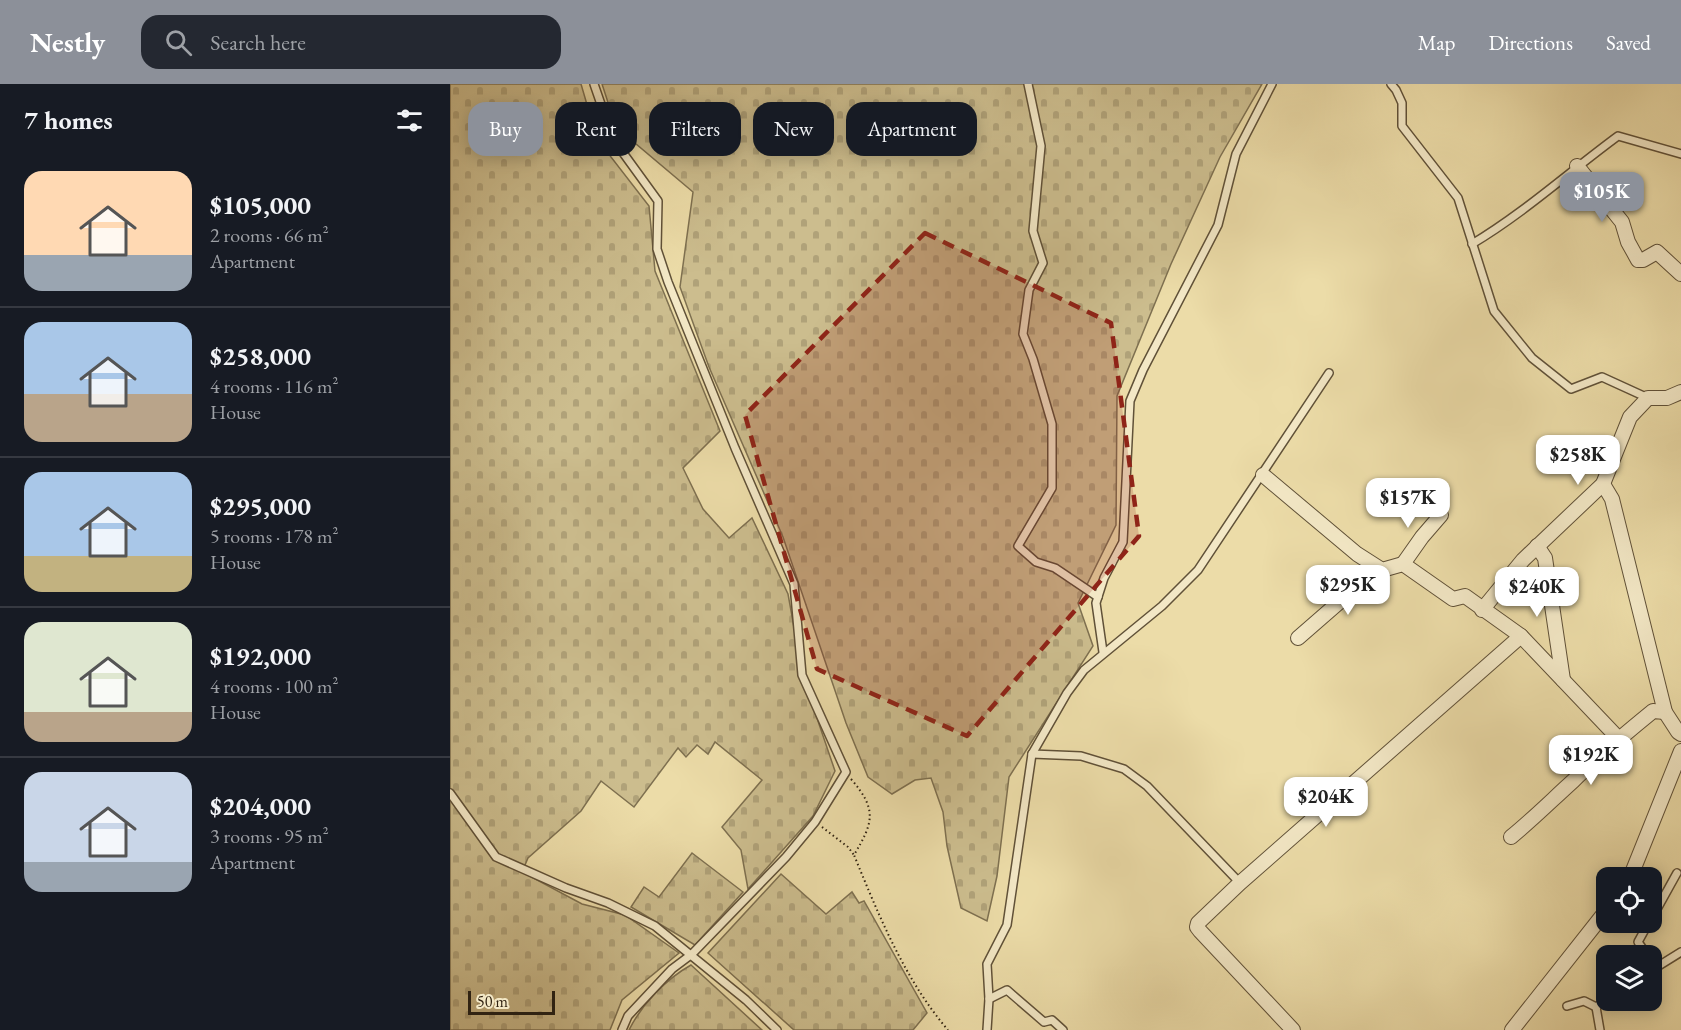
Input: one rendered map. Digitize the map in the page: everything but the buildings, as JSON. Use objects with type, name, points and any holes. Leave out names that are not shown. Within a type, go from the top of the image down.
[{"type":"street","points":[[1577,166],[1622,222],[1628,242],[1638,260],[1641,261],[1657,252],[1681,274]]},
{"type":"street","points":[[1482,610],[1523,560],[1603,484],[1630,417],[1648,398],[1667,398],[1681,392]]},
{"type":"street","points":[[1263,475],[1357,554],[1382,570]]},
{"type":"street","points":[[1603,484],[1612,499],[1665,712],[1681,734]]},
{"type":"street","points":[[1298,638],[1368,577],[1403,564],[1441,515]]},
{"type":"street","points":[[1537,546],[1545,558],[1563,680]]},
{"type":"street","points":[[1403,564],[1453,599],[1465,596],[1521,636],[1619,739]]},
{"type":"street","points":[[1293,1030],[1197,927],[1198,923],[1240,883],[1521,636]]},
{"type":"street","points":[[1511,837],[1653,711],[1665,712]]},
{"type":"street","points":[[1634,867],[1681,751]]},
{"type":"street","points":[[1512,1030],[1596,924]]},
{"type":"lane","points":[[594,84],[613,139],[658,201],[657,249],[668,282],[735,448],[794,584],[802,675],[846,772],[815,822],[786,857],[692,954],[672,969],[628,1016],[622,1030]]},
{"type":"lane","points":[[1028,84],[1041,146],[1033,231],[1043,263],[1029,290],[1023,334],[1033,359],[1052,424],[1052,488],[1018,546],[1036,562],[1055,568],[1098,597]]},
{"type":"lane","points":[[1103,652],[1096,603],[1104,578],[1123,542],[1130,401],[1143,370],[1218,225],[1236,154],[1272,84]]},
{"type":"lane","points":[[1391,84],[1402,102],[1402,126],[1458,198],[1494,311],[1532,358],[1571,389],[1602,377],[1648,398]]},
{"type":"lane","points":[[1472,244],[1526,207],[1618,136],[1681,154]]},
{"type":"lane","points":[[987,1030],[989,999],[987,964],[1007,925],[1032,754],[1067,693],[1084,670],[1103,652],[1162,606],[1198,570],[1329,373]]},
{"type":"lane","points":[[1032,754],[1081,756],[1124,769],[1147,786],[1240,883]]},
{"type":"lane","points":[[450,793],[496,857],[655,926],[746,999],[777,1030]]},
{"type":"lane","points":[[1662,900],[1677,873]]},
{"type":"lane","points":[[1662,964],[1681,952]]},
{"type":"lane","points":[[989,999],[1007,990],[1044,1022],[1052,1020],[1063,1030]]},
{"type":"lane","points":[[1567,1006],[1584,1001],[1596,1007]]},
{"type":"lane","points":[[1597,1011],[1600,1030]]},
{"type":"path","points":[[846,772],[864,794],[869,812],[870,828],[854,855]]},
{"type":"path","points":[[815,822],[848,847],[854,855],[891,940],[912,979],[948,1030]]},
{"type":"highlighted area","points":[[925,233],[1111,323],[1139,536],[967,736],[817,669],[745,415]]},
{"type":"green space","points":[[450,84],[581,84],[586,102],[555,102],[555,156],[610,156],[649,206],[655,271],[720,431],[683,468],[703,509],[729,538],[752,518],[788,594],[803,677],[835,771],[813,816],[748,889],[741,850],[722,827],[762,780],[715,742],[708,754],[697,745],[686,757],[678,748],[634,807],[601,781],[581,811],[528,858],[522,872],[582,904],[625,915],[679,953],[622,1000],[610,1030],[450,1030]]},
{"type":"green space","points":[[602,84],[1262,84],[1220,157],[1171,264],[1117,396],[1116,525],[1078,603],[1093,646],[1009,777],[997,876],[987,921],[961,908],[947,846],[943,812],[931,778],[915,780],[892,794],[868,777],[846,723],[783,537],[709,367],[680,287],[693,192],[650,156],[741,156],[741,102],[649,102],[649,155],[637,145],[637,102],[608,102]]},
{"type":"green space","points":[[692,853],[743,892],[695,945],[631,907],[644,887],[659,897]]},
{"type":"green space","points":[[781,874],[826,914],[852,892],[859,903],[864,901],[927,1013],[913,1030],[794,1030],[708,953]]},
{"type":"green space","points":[[691,965],[762,1030],[629,1030],[656,993],[673,977]]}]
